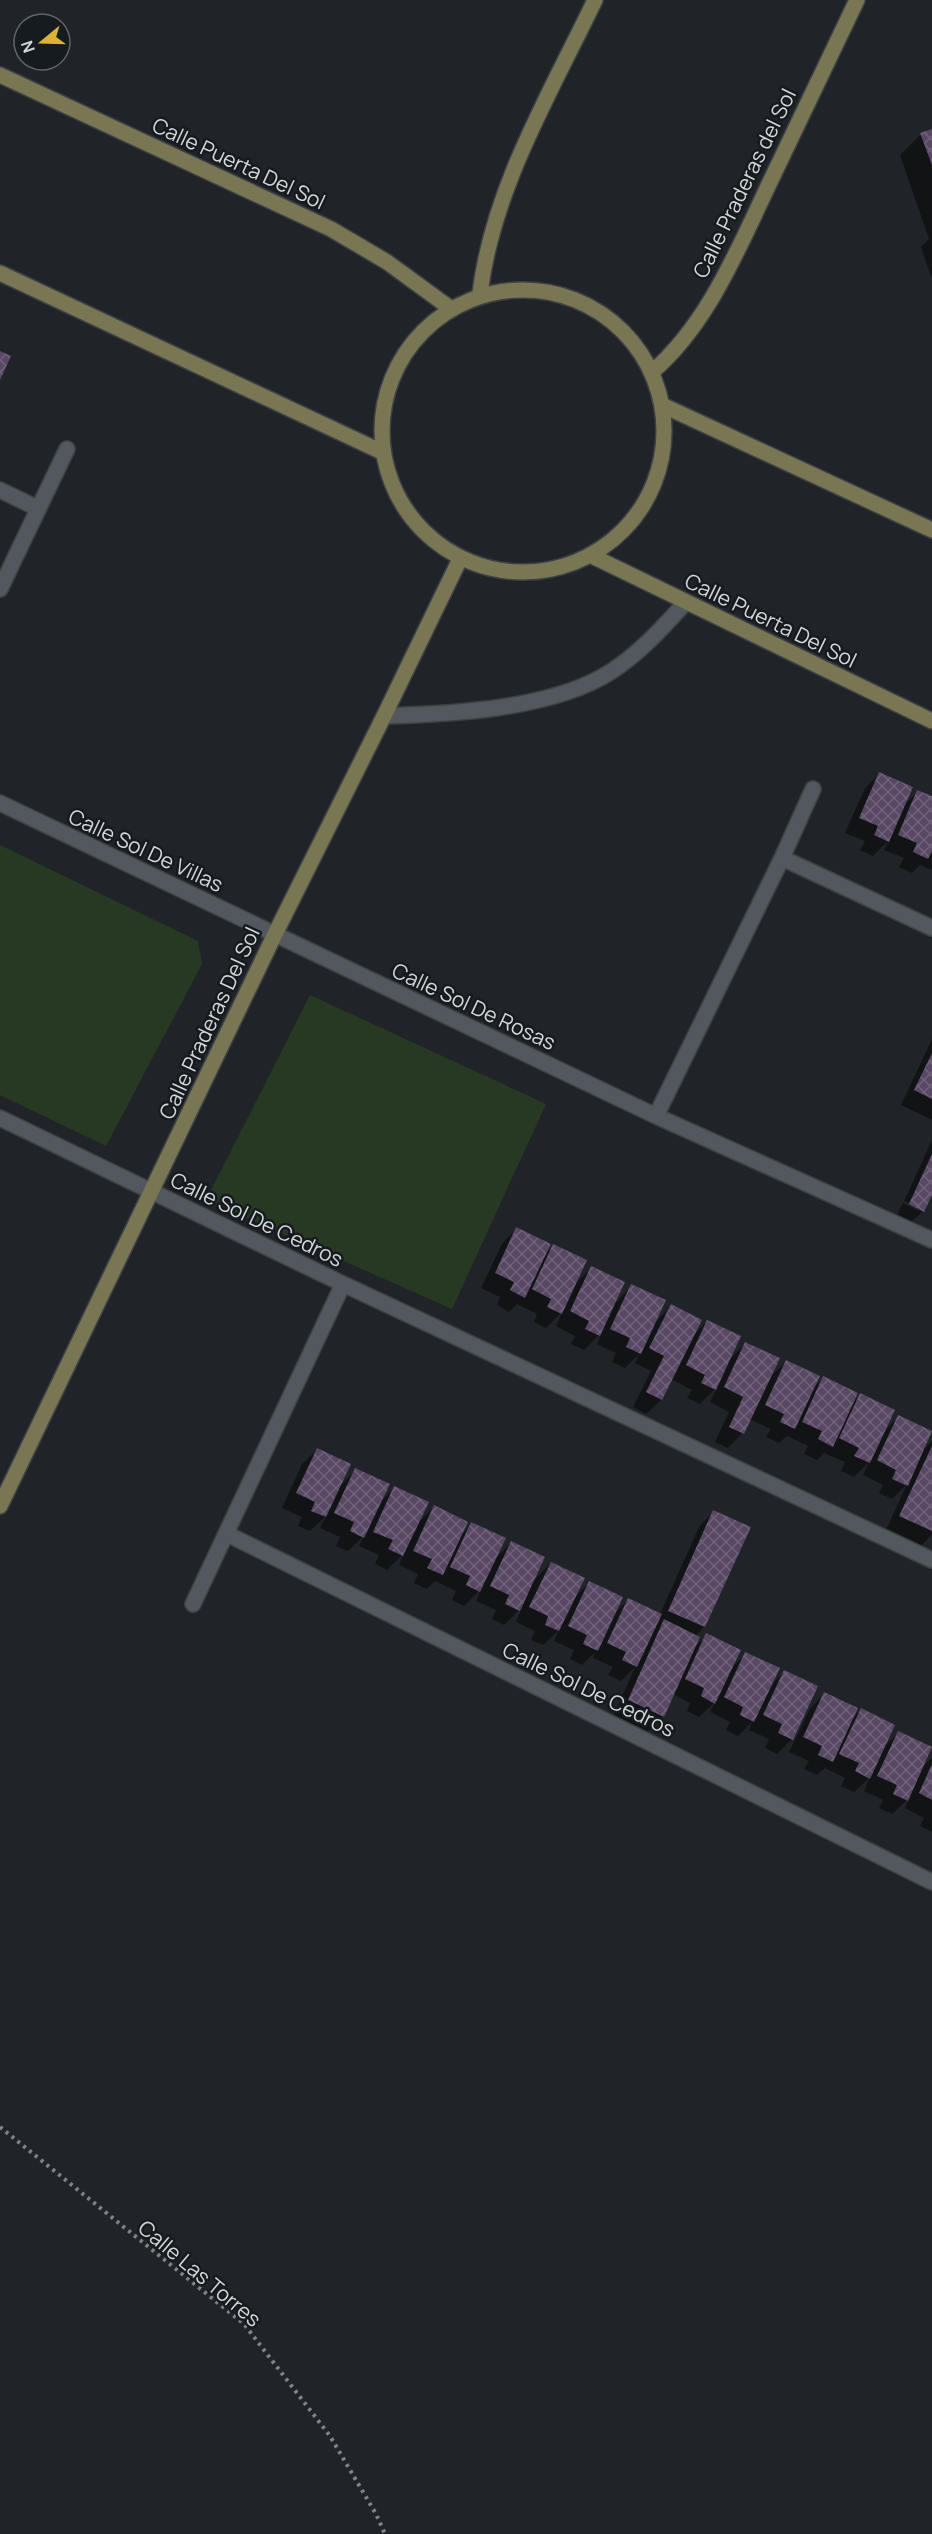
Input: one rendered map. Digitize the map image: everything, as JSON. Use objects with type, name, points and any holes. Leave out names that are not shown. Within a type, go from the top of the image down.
[{"type":"street","points":[[480,293],[484,260],[493,225],[511,176],[595,0]]},
{"type":"street","name":"Calle Praderas del Sol","points":[[652,372],[675,352],[695,325],[735,252],[857,0]]},
{"type":"street","name":"Calle Puerta Del Sol","points":[[0,75],[331,229],[387,262],[450,308]]},
{"type":"street","points":[[0,273],[382,452]]},
{"type":"street","points":[[536,289],[584,302],[624,331],[652,372],[662,405],[664,449],[652,492],[627,529],[592,556],[549,572],[504,572],[460,559],[422,532],[396,495],[382,452],[382,409],[394,369],[418,334],[450,308],[480,293],[536,289]]},
{"type":"street","points":[[662,405],[932,530]]},
{"type":"street","points":[[0,589],[66,449]]},
{"type":"street","points":[[0,490],[37,508]]},
{"type":"street","name":"Calle Puerta Del Sol","points":[[592,556],[932,721]]},
{"type":"street","name":"Calle Praderas Del Sol","points":[[0,1506],[274,934],[384,717],[460,559]]},
{"type":"street","points":[[384,717],[479,709],[575,690],[612,672],[649,643],[686,602]]},
{"type":"street","points":[[656,1116],[782,858],[813,789]]},
{"type":"street","name":"Calle Sol De Villas","points":[[0,804],[274,934]]},
{"type":"street","points":[[782,858],[932,928]]},
{"type":"street","name":"Calle Sol De Rosas","points":[[274,934],[656,1116],[932,1240]]},
{"type":"street","name":"Calle Sol De Cedros","points":[[0,1118],[343,1284],[932,1560]]},
{"type":"street","name":"Calle Sol De Cedros","points":[[193,1604],[343,1284]]},
{"type":"street","name":"Calle Sol De Cedros","points":[[227,1534],[932,1882]]},
{"type":"path","name":"Calle Las Torres","points":[[0,2127],[244,2324],[330,2436],[376,2514],[385,2534]]},
{"type":"green space","points":[[0,845],[198,941],[202,964],[106,1146],[0,1095]]},
{"type":"green space","points":[[310,995],[546,1104],[452,1309],[206,1200]]},
{"type":"building","points":[[932,129],[932,165],[920,133]]},
{"type":"building","points":[[0,351],[11,356],[0,380]]},
{"type":"building","points":[[879,772],[913,787],[889,842],[874,835],[878,826],[859,818]]},
{"type":"building","points":[[917,790],[932,796],[932,851],[928,859],[913,852],[917,843],[898,835]]},
{"type":"building","points":[[932,1053],[932,1099],[914,1090]]},
{"type":"building","points":[[932,1154],[932,1195],[924,1212],[909,1204]]},
{"type":"building","points":[[516,1227],[551,1244],[525,1298],[510,1290],[514,1282],[495,1273]]},
{"type":"building","points":[[553,1244],[587,1260],[562,1314],[547,1307],[551,1299],[532,1289]]},
{"type":"building","points":[[591,1266],[625,1282],[600,1336],[585,1329],[589,1321],[570,1311]]},
{"type":"building","points":[[631,1284],[666,1300],[641,1354],[626,1347],[630,1338],[610,1329]]},
{"type":"building","points":[[671,1304],[702,1320],[662,1400],[646,1392],[664,1356],[649,1348]]},
{"type":"building","points":[[707,1320],[741,1336],[716,1390],[701,1383],[705,1375],[686,1365]]},
{"type":"building","points":[[745,1342],[780,1358],[744,1434],[729,1427],[743,1397],[724,1387]]},
{"type":"building","points":[[786,1360],[820,1376],[795,1429],[780,1422],[784,1414],[765,1405]]},
{"type":"building","points":[[823,1376],[858,1393],[833,1447],[818,1439],[822,1431],[802,1422]]},
{"type":"building","points":[[860,1393],[895,1410],[870,1463],[854,1456],[859,1448],[839,1438]]},
{"type":"building","points":[[898,1415],[932,1431],[908,1486],[892,1479],[896,1470],[877,1460]]},
{"type":"building","points":[[932,1446],[932,1531],[899,1516]]},
{"type":"building","points":[[317,1448],[351,1464],[326,1517],[311,1511],[315,1502],[296,1493]]},
{"type":"building","points":[[355,1468],[390,1484],[364,1538],[350,1531],[354,1522],[334,1513]]},
{"type":"building","points":[[394,1486],[429,1502],[403,1556],[388,1549],[393,1540],[373,1532]]},
{"type":"building","points":[[434,1505],[468,1522],[443,1575],[427,1568],[432,1559],[413,1551]]},
{"type":"building","points":[[713,1510],[751,1527],[705,1627],[668,1611]]},
{"type":"building","points":[[471,1522],[506,1538],[480,1592],[466,1585],[470,1576],[450,1567]]},
{"type":"building","points":[[511,1541],[545,1557],[520,1611],[505,1604],[509,1595],[490,1586]]},
{"type":"building","points":[[551,1562],[585,1578],[559,1631],[545,1625],[548,1616],[529,1607]]},
{"type":"building","points":[[589,1581],[623,1597],[598,1651],[583,1644],[587,1635],[568,1626]]},
{"type":"building","points":[[628,1598],[662,1614],[637,1667],[622,1660],[626,1652],[607,1643]]},
{"type":"building","points":[[664,1619],[700,1637],[664,1717],[628,1700]]},
{"type":"building","points":[[706,1633],[741,1650],[715,1704],[701,1696],[704,1688],[685,1679]]},
{"type":"building","points":[[745,1652],[780,1668],[754,1722],[740,1715],[743,1707],[724,1697]]},
{"type":"building","points":[[784,1670],[818,1686],[793,1740],[778,1733],[782,1724],[763,1715]]},
{"type":"building","points":[[824,1692],[858,1708],[833,1762],[818,1755],[822,1746],[803,1737]]},
{"type":"building","points":[[861,1708],[895,1725],[870,1779],[855,1771],[859,1763],[839,1754]]},
{"type":"building","points":[[898,1731],[932,1747],[908,1801],[893,1794],[897,1785],[877,1776]]},
{"type":"building","points":[[932,1764],[932,1800],[919,1793]]}]
